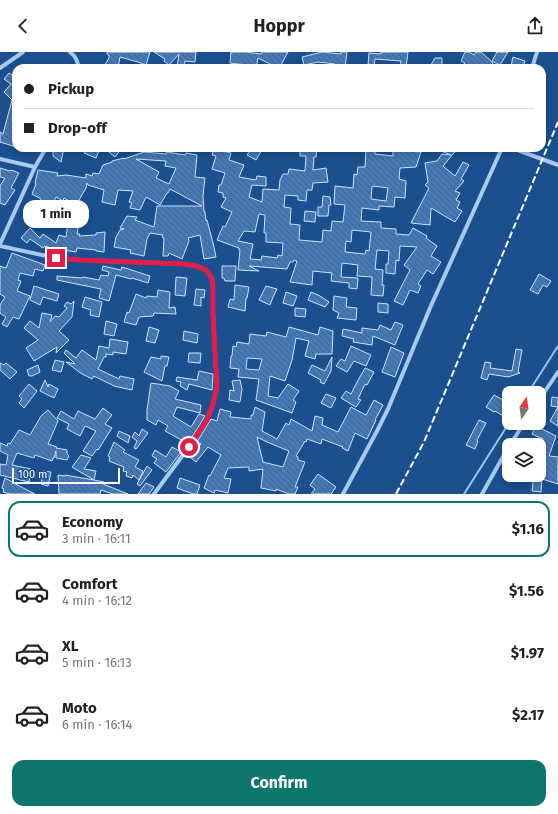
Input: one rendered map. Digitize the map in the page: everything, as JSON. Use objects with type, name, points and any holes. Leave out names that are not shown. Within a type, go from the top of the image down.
[{"type":"street","points":[[0,68],[23,52]]},
{"type":"street","points":[[70,52],[74,55],[78,64]]},
{"type":"street","points":[[533,64],[537,52]]},
{"type":"street","points":[[44,152],[0,245],[56,258],[184,264],[196,266],[206,270],[212,278],[217,387],[213,404],[207,420],[197,436],[154,494]]},
{"type":"street","points":[[343,494],[388,409],[430,308],[500,152]]},
{"type":"street","points":[[523,152],[558,165]]},
{"type":"street","points":[[0,159],[35,168]]},
{"type":"street","points":[[546,390],[558,372]]},
{"type":"street","points":[[482,494],[502,458]]},
{"type":"building","points":[[107,52],[150,52],[146,64],[120,57],[119,64],[105,64],[109,58],[109,55]]},
{"type":"building","points":[[154,52],[196,52],[195,62],[185,61],[185,64],[177,64],[179,54],[170,64],[164,61],[165,59]]},
{"type":"building","points":[[231,52],[261,54],[262,52],[288,52],[282,64],[270,64],[258,58],[257,64],[230,63]]},
{"type":"building","points":[[322,52],[341,54],[341,52],[347,52],[346,64],[318,62],[304,64],[302,57]]},
{"type":"building","points":[[381,52],[408,52],[406,64],[401,64],[401,61],[375,59],[374,64],[368,64],[369,53],[381,54]]},
{"type":"building","points":[[465,52],[469,52],[474,55],[476,52],[481,52],[493,63],[464,64],[465,63],[461,61]]},
{"type":"building","points":[[497,52],[508,52],[501,64],[492,61]]},
{"type":"building","points":[[513,57],[525,61],[524,64],[511,64]]},
{"type":"building","points":[[435,58],[442,58],[442,64],[431,64]]},
{"type":"building","points":[[9,73],[12,75],[12,100],[4,92],[11,84],[4,79]]},
{"type":"building","points":[[12,100],[12,146],[0,142],[0,132],[3,134]]},
{"type":"building","points":[[53,152],[63,152],[61,162],[53,156]]},
{"type":"building","points":[[85,152],[98,152],[96,158]]},
{"type":"building","points":[[109,152],[119,152],[115,157]]},
{"type":"building","points":[[144,152],[166,154],[167,152],[185,155],[186,153],[197,155],[195,177],[205,178],[203,196],[204,212],[216,257],[204,259],[200,235],[188,238],[189,241],[182,259],[169,253],[168,256],[163,256],[163,235],[150,233],[147,239],[144,256],[130,253],[131,250],[114,247],[116,237],[120,230],[124,229],[120,228],[127,216],[137,217],[135,220],[154,227],[157,206],[202,206],[170,189],[160,205],[146,197],[140,210],[130,208],[132,203],[129,202],[133,191],[118,190],[115,205],[102,202],[104,190],[88,185],[87,183],[86,188],[76,205],[64,198],[63,201],[56,197],[51,208],[40,202],[41,199],[32,194],[36,184],[38,170],[58,173],[57,176],[66,175],[86,178],[86,174],[92,176],[93,173],[99,174],[103,165],[112,161],[124,159]],"holes":[[[136,159],[166,161],[165,166],[176,168],[169,184],[156,178],[159,172]]]},
{"type":"building","points":[[213,152],[231,153],[229,160],[244,165],[239,177],[256,180],[257,176],[266,177],[266,186],[252,185],[249,197],[262,202],[263,189],[279,190],[280,180],[283,174],[288,174],[289,169],[305,171],[306,156],[300,156],[300,152],[317,152],[316,157],[314,157],[313,170],[326,168],[328,182],[313,183],[312,190],[307,190],[306,201],[298,200],[298,196],[285,195],[284,207],[291,208],[290,224],[300,225],[299,240],[322,242],[323,230],[331,231],[332,221],[343,222],[345,205],[334,204],[335,186],[353,188],[354,174],[357,175],[358,167],[365,167],[366,152],[375,152],[375,154],[393,156],[393,152],[421,152],[416,167],[400,168],[399,179],[406,181],[405,198],[395,197],[394,207],[379,206],[379,210],[362,208],[361,221],[381,222],[381,228],[396,229],[396,234],[409,235],[413,228],[427,236],[426,238],[437,246],[431,256],[441,262],[433,274],[427,270],[418,284],[421,286],[418,293],[410,290],[403,305],[394,301],[410,270],[404,265],[417,247],[400,246],[399,261],[396,260],[395,274],[386,273],[386,264],[388,264],[389,251],[377,250],[375,269],[383,270],[383,296],[371,295],[372,277],[357,276],[358,265],[342,263],[341,277],[358,278],[357,289],[349,288],[349,283],[331,281],[332,273],[313,271],[312,285],[290,282],[297,261],[294,260],[293,262],[290,262],[287,269],[249,266],[259,271],[238,270],[239,248],[217,240],[223,226],[225,227],[232,212],[221,207],[226,198],[223,197],[223,193],[218,192],[219,185],[221,185],[225,173],[212,169],[216,156],[212,155]],"holes":[[[373,186],[388,188],[386,201],[371,199]],[[259,214],[265,215],[264,233],[266,233],[266,242],[283,243],[282,256],[278,255],[277,258],[262,256],[261,260],[250,259],[253,244],[238,241],[244,231],[255,232]],[[352,230],[371,232],[369,251],[366,250],[365,254],[345,252],[346,241],[351,242]]]},
{"type":"building","points":[[249,152],[261,152],[256,160],[247,155]]},
{"type":"building","points":[[444,152],[455,152],[443,166],[455,176],[463,162],[469,165],[461,179],[464,181],[455,191],[460,193],[456,200],[460,202],[457,208],[462,211],[455,222],[431,208],[430,225],[411,223],[429,188],[425,185],[428,182],[425,163],[437,161],[442,154],[451,155]]},
{"type":"building","points":[[0,168],[19,173],[11,188],[15,190],[5,205],[0,203],[0,186],[5,178],[0,177]]},
{"type":"building","points":[[323,196],[330,197],[331,205],[329,205],[328,216],[318,216],[318,207],[322,207]]},
{"type":"building","points":[[54,209],[64,216],[57,227],[48,219]]},
{"type":"building","points":[[305,211],[316,212],[315,222],[304,221]]},
{"type":"building","points":[[69,216],[80,218],[77,234],[80,234],[79,236],[96,235],[96,233],[105,232],[104,252],[77,248],[76,252],[63,250],[62,252],[45,246],[43,248],[30,239],[27,243],[21,238],[30,228],[40,238],[43,234],[56,243],[59,235],[66,237]]},
{"type":"building","points":[[12,253],[45,265],[43,271],[35,269],[33,276],[20,273],[18,280],[21,281],[17,291],[30,296],[19,319],[13,317],[7,327],[2,324],[6,317],[0,313],[0,305],[5,297],[0,294],[0,266],[6,268]]},
{"type":"building","points":[[103,266],[121,270],[122,267],[150,276],[148,283],[116,275],[109,301],[99,298],[101,289],[57,280],[57,276],[83,277],[99,280],[101,275],[108,276],[109,272],[102,270]]},
{"type":"building","points":[[222,266],[236,266],[235,281],[225,281],[224,278],[222,278]]},
{"type":"building","points":[[539,274],[551,281],[547,287],[543,285],[538,294],[530,290]]},
{"type":"building","points":[[176,277],[187,278],[185,296],[175,295]]},
{"type":"building","points":[[235,285],[249,287],[245,311],[228,307],[230,299],[234,300]]},
{"type":"building","points":[[34,286],[59,294],[57,301],[43,297],[40,305],[30,300]]},
{"type":"building","points":[[266,286],[277,289],[270,305],[259,300]]},
{"type":"building","points":[[196,289],[205,290],[204,298],[201,297],[201,306],[194,305]]},
{"type":"building","points":[[158,290],[170,292],[169,308],[175,307],[176,314],[154,313],[153,316],[139,317],[136,325],[124,322],[136,294],[146,298],[147,296],[157,297]]},
{"type":"building","points":[[286,292],[297,296],[293,306],[283,303]]},
{"type":"building","points":[[311,292],[329,302],[325,307],[308,300]]},
{"type":"building","points":[[334,296],[347,298],[346,307],[357,308],[356,320],[337,318],[339,313],[333,310]]},
{"type":"building","points":[[85,297],[102,302],[99,317],[90,315],[91,310],[82,307]]},
{"type":"building","points":[[74,301],[72,317],[59,331],[69,340],[56,353],[57,347],[34,361],[26,348],[38,340],[24,328],[30,321],[39,328],[42,313],[52,315],[50,322],[55,316],[59,317],[67,308],[64,306],[67,302],[71,304]]},
{"type":"building","points":[[378,303],[388,304],[388,313],[378,312]]},
{"type":"building","points":[[295,308],[306,309],[305,317],[295,316]]},
{"type":"building","points":[[106,321],[117,324],[114,336],[104,334]]},
{"type":"building","points":[[395,322],[403,325],[395,345],[373,336],[372,345],[353,342],[354,339],[342,336],[343,329],[362,333],[362,328],[378,330],[380,325],[391,330]]},
{"type":"building","points":[[149,327],[159,330],[155,343],[146,341]]},
{"type":"building","points":[[289,327],[318,335],[320,327],[333,331],[332,354],[316,354],[315,359],[305,356],[309,341],[296,338],[292,360],[285,381],[270,376],[268,396],[278,398],[288,384],[299,391],[293,400],[296,402],[292,413],[256,400],[259,379],[238,377],[239,369],[230,368],[233,346],[236,347],[237,342],[249,344],[250,334],[266,336],[267,332],[286,337]],"holes":[[[247,358],[262,359],[259,370],[246,369]]]},
{"type":"building","points":[[184,331],[198,334],[197,343],[183,340]]},
{"type":"building","points":[[110,339],[128,342],[126,354],[113,352],[113,355],[106,354],[106,357],[104,357],[98,369],[119,379],[120,376],[134,379],[132,390],[114,386],[94,376],[92,379],[82,374],[66,362],[75,364],[64,353],[66,350],[76,358],[82,350],[96,360],[99,346],[109,348]]},
{"type":"building","points":[[351,346],[371,355],[366,366],[354,361],[347,372],[336,366],[341,359],[345,361]]},
{"type":"building","points":[[391,347],[404,353],[395,377],[382,372]]},
{"type":"building","points":[[516,349],[522,350],[518,372],[520,373],[508,377],[489,374],[487,380],[481,378],[485,362],[491,363],[490,368],[512,371]]},
{"type":"building","points":[[189,353],[201,353],[200,363],[188,362]]},
{"type":"building","points":[[161,356],[169,357],[167,366],[165,366],[162,381],[144,372],[151,357],[161,359]]},
{"type":"building","points":[[332,357],[331,371],[324,384],[320,382],[321,380],[308,373],[312,365],[325,371]]},
{"type":"building","points":[[55,360],[64,362],[61,372],[52,370]]},
{"type":"building","points":[[0,363],[4,365],[6,363],[17,372],[10,379],[0,370]]},
{"type":"building","points":[[38,365],[40,372],[29,376],[27,370]]},
{"type":"building","points":[[365,368],[374,372],[367,385],[365,384],[358,399],[361,400],[356,407],[341,398],[346,391],[351,394]]},
{"type":"building","points":[[199,371],[213,374],[212,390],[189,384],[187,390],[180,386],[181,382],[176,381],[177,377],[197,380]]},
{"type":"building","points":[[45,380],[48,387],[49,384],[58,389],[54,398],[40,391]]},
{"type":"building","points":[[240,380],[242,389],[240,402],[229,400],[230,390],[234,391],[232,381]]},
{"type":"building","points":[[151,383],[170,386],[179,391],[175,399],[201,405],[200,413],[177,407],[173,416],[191,427],[199,414],[205,416],[187,443],[165,431],[168,426],[158,420],[156,425],[147,420]]},
{"type":"building","points":[[29,384],[37,391],[24,408],[19,403],[22,399],[19,396]]},
{"type":"building","points":[[326,394],[336,398],[331,408],[321,403]]},
{"type":"building","points":[[494,395],[502,399],[502,415],[495,411],[494,412],[486,407]]},
{"type":"building","points":[[552,397],[558,398],[558,407],[551,406]]},
{"type":"building","points":[[374,400],[383,405],[367,439],[355,433],[348,451],[342,448],[343,447],[322,439],[321,444],[307,439],[306,442],[305,441],[296,456],[298,457],[298,460],[305,462],[295,487],[298,487],[295,494],[289,494],[276,489],[276,491],[261,488],[263,469],[249,471],[249,467],[228,468],[224,478],[231,479],[228,493],[215,490],[214,493],[204,488],[209,475],[210,476],[221,455],[208,447],[196,462],[190,457],[201,444],[197,442],[211,419],[217,421],[220,409],[231,412],[230,417],[251,419],[251,415],[253,415],[255,407],[265,412],[262,431],[277,439],[286,423],[289,425],[291,419],[312,431],[315,416],[323,418],[322,425],[338,432],[351,407],[366,415]],"holes":[[[257,437],[289,451],[283,467],[263,462]]]},
{"type":"building","points":[[558,407],[558,426],[550,421]]},
{"type":"building","points":[[103,408],[112,415],[105,424],[112,428],[98,450],[97,449],[92,456],[83,451],[96,431],[85,426],[80,436],[67,429],[69,424],[57,418],[61,411],[74,419],[78,411],[95,419]]},
{"type":"building","points":[[48,410],[58,421],[48,444],[57,447],[56,448],[67,450],[67,454],[69,456],[67,460],[56,458],[56,451],[52,461],[35,455],[34,458],[17,453],[12,465],[31,469],[29,482],[0,475],[0,464],[6,465],[8,455],[0,451],[0,443],[7,446],[8,443],[10,444],[19,430],[30,435],[41,416]]},
{"type":"building","points":[[479,420],[486,423],[477,440],[475,449],[466,445]]},
{"type":"building","points":[[142,429],[148,433],[136,449],[134,448],[137,441],[132,437],[135,432],[139,436]]},
{"type":"building","points":[[534,430],[544,430],[556,436],[549,456],[558,457],[558,484],[546,480],[546,438],[541,438],[532,434]]},
{"type":"building","points":[[119,431],[130,436],[128,443],[117,436]]},
{"type":"building","points":[[114,442],[125,450],[123,452],[139,460],[135,467],[143,471],[139,480],[133,475],[132,478],[126,476],[127,472],[123,471],[124,467],[109,461],[110,457],[108,456]]},
{"type":"building","points":[[172,447],[181,452],[166,472],[154,463],[157,459],[152,456],[155,450],[166,457]]},
{"type":"building","points":[[81,455],[91,458],[84,469],[96,471],[94,480],[72,467]]},
{"type":"building","points":[[147,466],[152,470],[140,486],[137,484]]},
{"type":"building","points":[[43,471],[51,472],[48,486],[41,484]]},
{"type":"building","points":[[318,474],[336,487],[331,494],[311,494],[315,489],[310,485]]},
{"type":"building","points":[[58,475],[104,482],[103,484],[128,494],[113,494],[101,490],[100,494],[59,494]]},
{"type":"building","points":[[5,478],[35,494],[10,494],[3,492],[4,489],[2,488]]},
{"type":"building","points":[[180,478],[200,485],[197,494],[177,488]]},
{"type":"building","points":[[533,482],[542,482],[541,492],[532,491]]},
{"type":"building","points":[[146,483],[154,487],[149,494],[138,494]]},
{"type":"waterway","points":[[532,386],[558,346]]},
{"type":"waterway","points":[[464,494],[505,430]]},
{"type":"railway","points":[[546,151],[558,122]]},
{"type":"railway","points":[[396,494],[424,442],[545,152]]},
{"type":"route","points":[[56,258],[184,264],[196,266],[206,270],[212,278],[217,387],[207,420],[189,447]]}]
